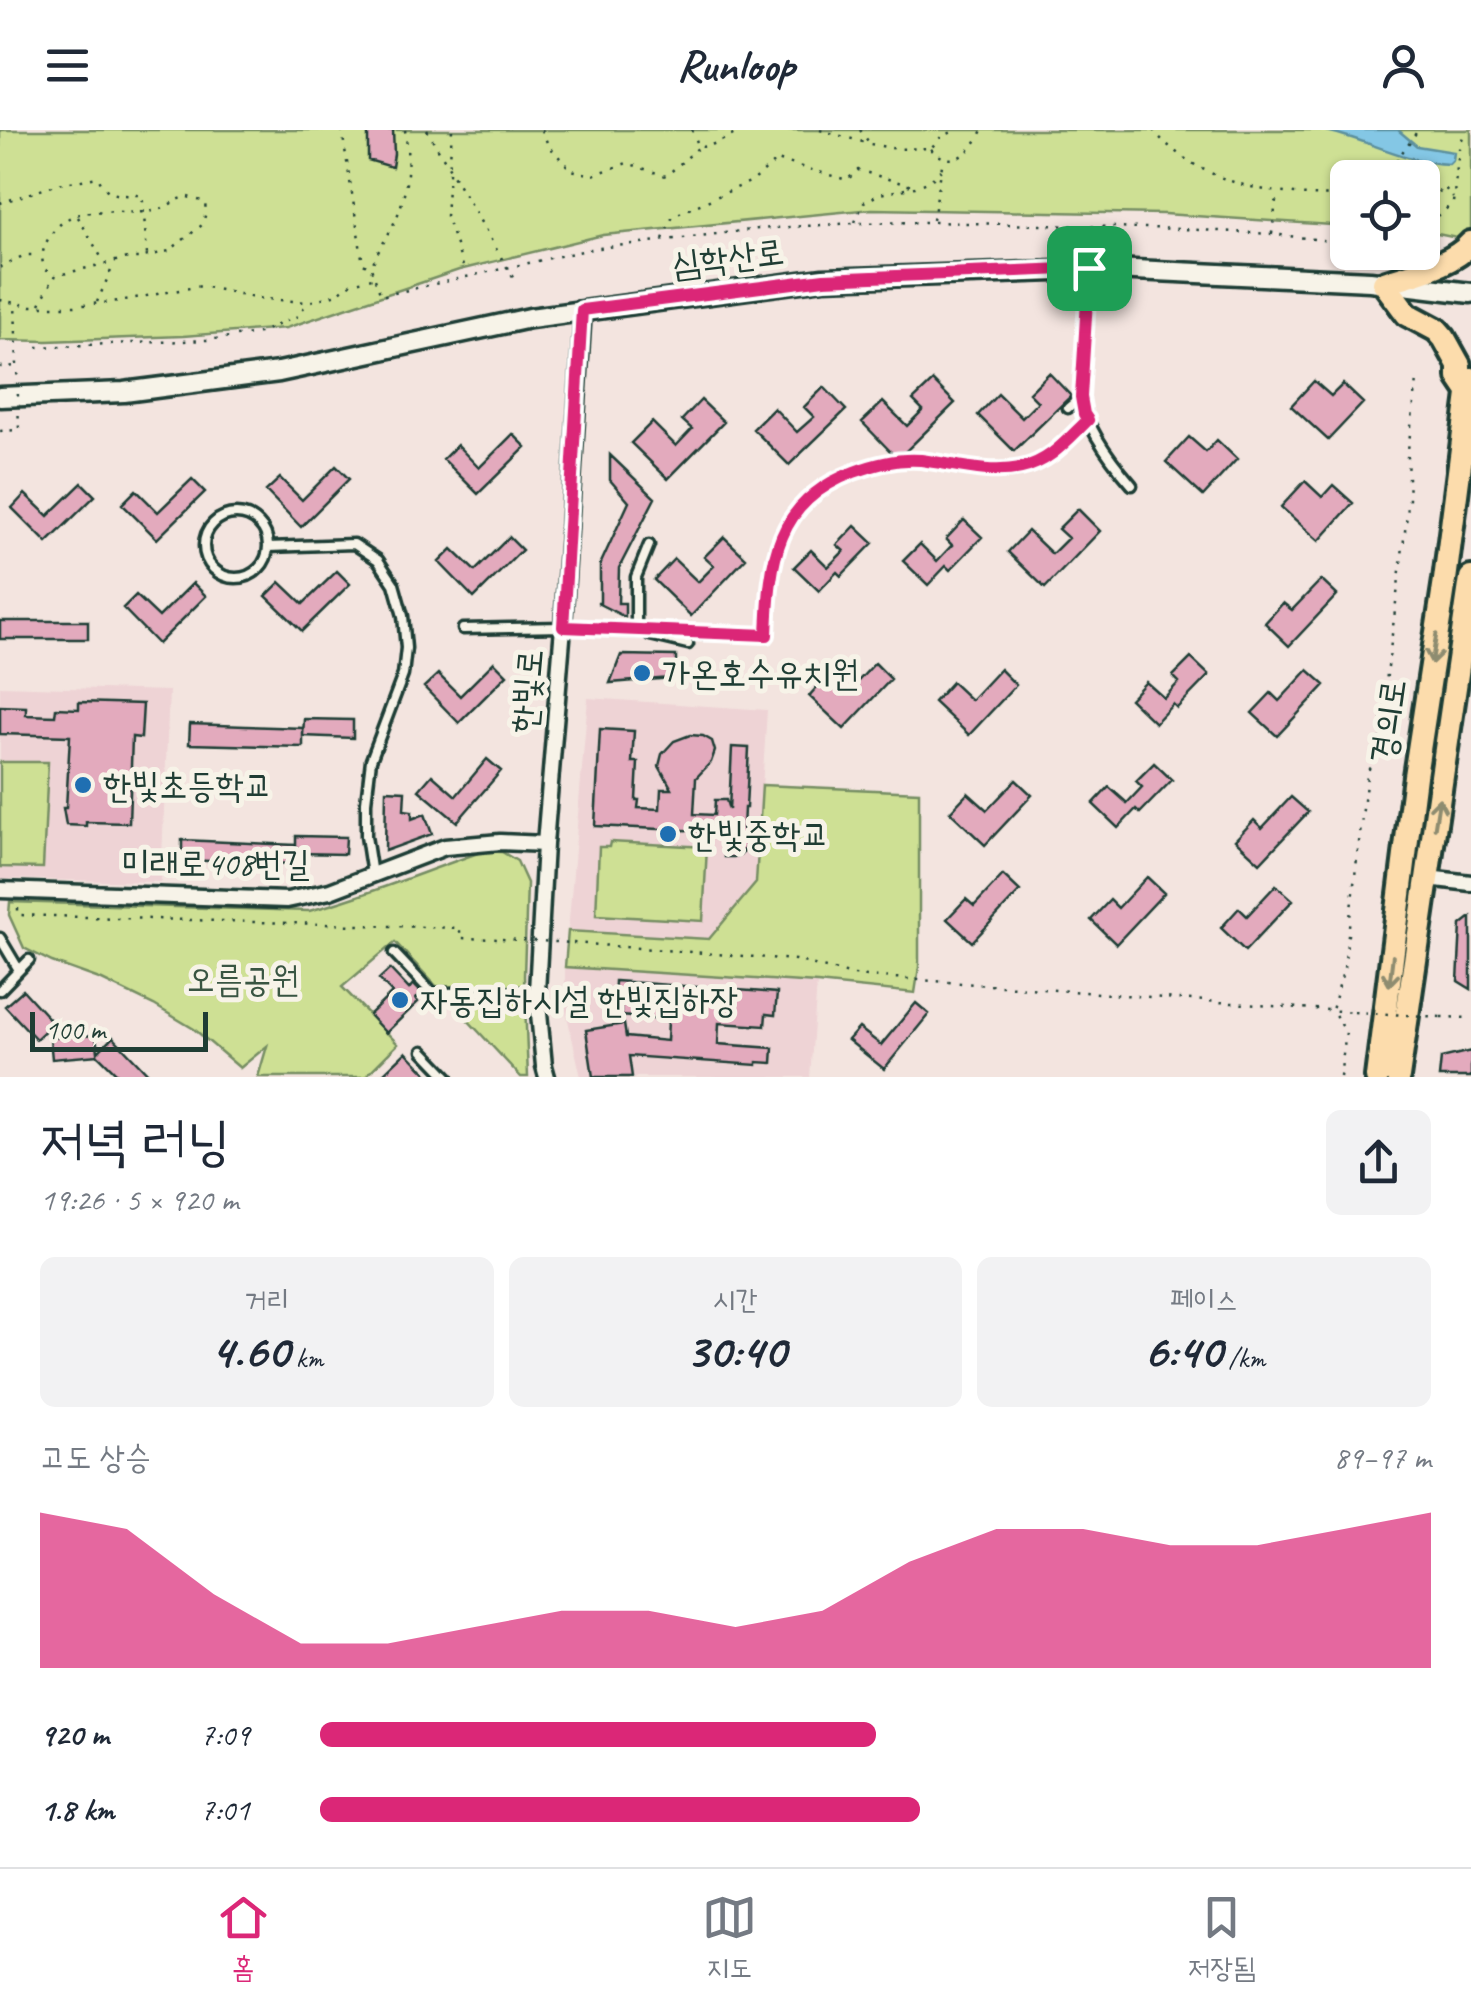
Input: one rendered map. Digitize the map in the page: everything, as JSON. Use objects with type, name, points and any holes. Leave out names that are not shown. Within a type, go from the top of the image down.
[{"type":"main road","points":[[1470,385],[1459,377],[1459,365],[1444,338],[1407,314],[1384,283],[1451,258],[1471,244]]},
{"type":"main road","name":"경의로","points":[[1382,1076],[1415,776],[1470,385]]},
{"type":"main road","name":"경의로","points":[[1382,1076],[1427,878],[1471,578]]},
{"type":"street","name":"심학산로","points":[[0,397],[124,392],[279,372],[530,318],[824,279],[1089,268],[1384,283],[1471,293]]},
{"type":"street","name":"한빛로","points":[[547,1077],[538,992],[544,844],[563,627],[582,310]]},
{"type":"street","name":"미래로408번길","points":[[0,890],[287,900],[330,891],[445,847],[500,842],[544,844]]},
{"type":"street","points":[[1427,878],[1471,883]]},
{"type":"lane","points":[[1089,268],[1081,397],[1084,414],[1118,469],[1132,484]]},
{"type":"lane","points":[[1068,408],[1081,397]]},
{"type":"lane","points":[[463,628],[563,627],[767,635],[769,581],[783,532],[798,508],[818,489],[868,466],[897,460],[998,471],[1022,468],[1046,460],[1088,420]]},
{"type":"lane","points":[[238,514],[256,520],[267,537],[268,547],[266,557],[254,572],[235,578],[214,569],[204,550],[209,528],[227,515],[238,514]]},
{"type":"lane","points":[[268,547],[354,544],[378,560],[394,584],[404,616],[406,648],[403,675],[370,760],[366,836],[372,876]]},
{"type":"lane","points":[[636,631],[636,578],[649,546]]},
{"type":"lane","points":[[636,631],[688,644]]},
{"type":"lane","points":[[0,938],[20,970]]},
{"type":"lane","points":[[394,953],[432,992],[538,992]]},
{"type":"lane","points":[[0,990],[28,960]]},
{"type":"lane","points":[[423,1051],[448,1077]]},
{"type":"path","points":[[342,130],[363,264],[371,268]]},
{"type":"path","points":[[405,130],[408,171],[404,191],[398,215],[371,268],[381,296],[591,249],[758,229],[933,222],[1182,228],[1330,241]]},
{"type":"path","points":[[427,130],[515,281]]},
{"type":"path","points":[[452,130],[446,216],[464,269]]},
{"type":"path","points":[[542,130],[548,145],[571,170],[593,175],[628,163],[666,176],[700,147],[717,144],[746,130]]},
{"type":"path","points":[[692,130],[700,147]]},
{"type":"path","points":[[820,130],[898,149],[930,148],[941,137],[957,130]]},
{"type":"path","points":[[860,130],[870,144]]},
{"type":"path","points":[[941,137],[942,130]]},
{"type":"path","points":[[930,148],[943,157],[962,156],[971,150],[982,130]]},
{"type":"path","points":[[1153,130],[1206,172],[1243,185],[1330,196]]},
{"type":"path","points":[[1440,214],[1453,203],[1459,148],[1465,130]]},
{"type":"path","points":[[1397,160],[1417,131]]},
{"type":"path","points":[[933,222],[943,157]]},
{"type":"path","points":[[663,239],[673,216],[754,180],[778,160],[847,180],[858,170],[915,187]]},
{"type":"path","points":[[854,224],[864,202],[930,181],[942,168]]},
{"type":"path","points":[[0,202],[59,184],[98,178],[115,196],[141,195],[147,256]]},
{"type":"path","points":[[1440,190],[1444,187],[1454,199]]},
{"type":"path","points":[[1272,234],[1277,191]]},
{"type":"path","points":[[188,197],[205,202],[206,208],[202,224],[169,251],[54,277],[41,262],[41,255],[58,228],[70,218],[101,211],[143,212],[159,210],[178,198],[188,197]]},
{"type":"path","points":[[77,216],[106,264]]},
{"type":"path","points":[[0,267],[26,255],[41,255]]},
{"type":"path","points":[[97,303],[115,262]]},
{"type":"path","points":[[39,306],[54,277]]},
{"type":"path","points":[[0,300],[39,306],[97,303],[201,286],[264,299],[308,302],[374,278]]},
{"type":"path","points":[[37,348],[207,340],[259,333],[296,316],[308,302]]},
{"type":"path","points":[[0,431],[20,430],[16,303]]},
{"type":"path","points":[[0,367],[17,366]]},
{"type":"path","points":[[1340,1077],[1346,1032],[1332,1010],[1344,968],[1366,775],[1379,738],[1409,499],[1407,457],[1418,381]]},
{"type":"path","points":[[18,908],[18,915],[460,928],[460,938],[795,960],[853,974],[1471,1018]]},
{"type":"shaded area","name":"한빛초등학교","points":[[0,686],[169,691],[161,882],[0,879]]},
{"type":"shaded area","name":"한빛중학교","points":[[588,698],[767,710],[756,883],[708,939],[568,931]]},
{"type":"shaded area","points":[[565,967],[817,983],[810,1077],[581,1077],[565,1007]]},
{"type":"green space","points":[[0,130],[1471,130],[1471,241],[1440,235],[1440,160],[1330,160],[1330,225],[1164,214],[872,209],[603,235],[459,270],[286,328],[183,336],[0,340]]},
{"type":"green space","points":[[0,762],[48,762],[43,868],[0,867]]},
{"type":"green space","points":[[762,785],[919,792],[919,967],[915,993],[565,967],[568,931],[709,939],[756,883]]},
{"type":"green space","points":[[610,842],[707,847],[703,921],[596,915],[599,847],[609,847]]},
{"type":"green space","name":"오름공원","points":[[484,851],[502,852],[517,861],[527,883],[524,976],[528,1077],[521,1077],[395,942],[342,987],[398,1044],[365,1077],[258,1077],[267,1046],[240,1068],[194,1029],[154,1005],[24,948],[9,915],[10,902],[309,911]]},
{"type":"water","points":[[1321,130],[1398,130],[1417,146],[1454,152],[1453,160],[1449,164],[1415,159]]},
{"type":"building","points":[[368,130],[393,130],[392,167],[368,160]]},
{"type":"building","points":[[1049,373],[1071,396],[1014,451],[978,415],[998,394],[1022,418],[1038,402],[1029,393]]},
{"type":"building","points":[[933,381],[955,403],[905,452],[893,454],[862,422],[883,402],[907,426],[923,410],[913,400]]},
{"type":"building","points":[[1314,381],[1331,396],[1343,384],[1363,403],[1328,440],[1291,406]]},
{"type":"building","points":[[824,387],[846,410],[789,465],[753,429],[774,408],[797,432],[814,417],[804,407]]},
{"type":"building","points":[[701,400],[724,422],[668,479],[631,443],[652,422],[676,446],[692,429],[682,420]]},
{"type":"building","points":[[513,434],[526,447],[478,494],[443,459],[457,445],[479,468]]},
{"type":"building","points":[[1189,437],[1206,452],[1217,440],[1237,459],[1203,496],[1166,462]]},
{"type":"building","points":[[610,455],[655,498],[619,568],[618,603],[625,603],[625,617],[597,603],[600,565],[629,502],[610,480]]},
{"type":"building","points":[[336,466],[349,479],[301,527],[266,491],[280,478],[302,500]]},
{"type":"building","points":[[192,479],[205,492],[157,539],[122,504],[136,490],[158,512]]},
{"type":"building","points":[[1305,481],[1322,497],[1333,485],[1353,503],[1319,541],[1281,507]]},
{"type":"building","points":[[82,483],[95,496],[47,543],[12,508],[25,494],[48,516]]},
{"type":"building","points":[[1078,509],[1100,531],[1045,588],[1008,552],[1028,531],[1052,554],[1068,538],[1058,529]]},
{"type":"building","points":[[964,520],[982,537],[950,570],[946,566],[928,585],[903,561],[920,544],[937,561],[952,545],[946,539]]},
{"type":"building","points":[[855,526],[873,543],[841,576],[837,572],[819,591],[794,567],[811,550],[828,567],[844,551],[837,545]]},
{"type":"building","points":[[509,537],[522,550],[474,598],[439,562],[452,549],[475,571]]},
{"type":"building","points":[[724,537],[746,558],[691,616],[654,580],[674,559],[698,582],[714,566],[704,557]]},
{"type":"building","points":[[337,571],[350,584],[302,631],[266,596],[280,582],[303,604]]},
{"type":"building","points":[[1321,580],[1337,595],[1289,646],[1265,623],[1283,603],[1292,610]]},
{"type":"building","points":[[193,583],[206,596],[158,644],[123,608],[136,595],[159,617]]},
{"type":"building","points":[[0,621],[88,621],[88,639],[0,639]]},
{"type":"building","name":"가온호수유치원","points":[[621,655],[676,656],[676,667],[669,668],[671,678],[610,683]]},
{"type":"building","points":[[1191,658],[1209,675],[1177,708],[1173,704],[1155,723],[1130,699],[1146,682],[1164,698],[1179,682],[1173,676]]},
{"type":"building","points":[[494,662],[507,675],[459,723],[424,687],[438,674],[460,696]]},
{"type":"building","points":[[875,663],[891,679],[844,729],[809,696],[827,676],[846,694]]},
{"type":"building","points":[[1000,669],[1016,685],[969,735],[934,702],[952,682],[971,700]]},
{"type":"building","points":[[1308,670],[1325,685],[1277,736],[1252,713],[1271,693],[1279,701]]},
{"type":"building","points":[[79,702],[143,704],[141,738],[132,737],[129,823],[66,825],[63,808],[70,736],[0,734],[0,706],[26,707],[26,715],[55,716],[56,708],[79,709]]},
{"type":"building","points":[[304,719],[353,720],[353,738],[303,736]]},
{"type":"building","points":[[190,724],[303,728],[303,747],[189,744]]},
{"type":"building","points":[[600,729],[634,731],[632,762],[638,762],[638,808],[660,809],[661,789],[672,789],[659,766],[662,754],[674,741],[690,735],[712,741],[715,751],[711,762],[696,778],[694,814],[714,815],[715,800],[726,800],[729,810],[732,747],[749,748],[743,829],[749,837],[743,853],[724,857],[725,832],[595,826]]},
{"type":"building","points":[[487,759],[501,771],[457,822],[419,790],[432,775],[456,796]]},
{"type":"building","points":[[1154,763],[1172,780],[1140,813],[1136,809],[1118,828],[1093,804],[1109,787],[1127,803],[1142,787],[1136,781]]},
{"type":"building","points":[[1016,780],[1032,795],[985,845],[950,812],[968,793],[987,810]]},
{"type":"building","points":[[386,790],[405,791],[404,810],[412,811],[412,819],[425,814],[432,834],[385,851]]},
{"type":"building","points":[[1291,797],[1308,812],[1260,863],[1235,840],[1254,820],[1262,828]]},
{"type":"building","points":[[296,836],[346,837],[345,854],[296,853]]},
{"type":"building","points":[[182,840],[296,845],[295,864],[182,860]]},
{"type":"building","points":[[1003,875],[1020,891],[972,942],[947,919],[966,899],[974,906]]},
{"type":"building","points":[[1147,877],[1164,893],[1116,944],[1091,920],[1110,900],[1118,908]]},
{"type":"building","points":[[1276,885],[1293,900],[1245,951],[1221,928],[1239,908],[1247,916]]},
{"type":"building","points":[[1471,917],[1471,989],[1458,981],[1461,925]]},
{"type":"building","name":"자동집하시설 한빛집하장","points":[[390,969],[409,989],[413,984],[422,993],[416,999],[418,1002],[386,1033],[369,1015],[392,993],[379,979]]},
{"type":"building","points":[[615,981],[777,993],[775,1015],[766,1014],[765,1026],[719,1023],[718,1044],[773,1048],[772,1063],[629,1056],[632,1077],[593,1077],[586,1030],[624,1024],[626,1037],[667,1041],[668,1020],[621,1016],[621,1002],[614,1002]]},
{"type":"building","points":[[23,990],[53,1023],[36,1039],[5,1006]]},
{"type":"building","points":[[916,1003],[929,1014],[884,1069],[848,1040],[859,1028],[881,1045]]},
{"type":"building","points":[[96,1035],[98,1052],[113,1037],[151,1077],[120,1077],[98,1055],[52,1059],[50,1038]]},
{"type":"building","points":[[1471,1051],[1471,1077],[1439,1077],[1441,1058]]},
{"type":"building","points":[[406,1052],[430,1077],[380,1077]]},
{"type":"place","name":"가온호수유치원","points":[[642,673]]},
{"type":"place","name":"한빛초등학교","points":[[83,785]]},
{"type":"place","name":"한빛중학교","points":[[668,834]]},
{"type":"place","name":"자동집하시설 한빛집하장","points":[[400,1000]]},
{"type":"route","points":[[1089,268],[1081,397],[1088,420],[1046,460],[998,471],[897,460],[830,481],[798,508],[783,532],[769,581],[767,635],[563,627],[582,310],[824,279],[1089,268]]}]
